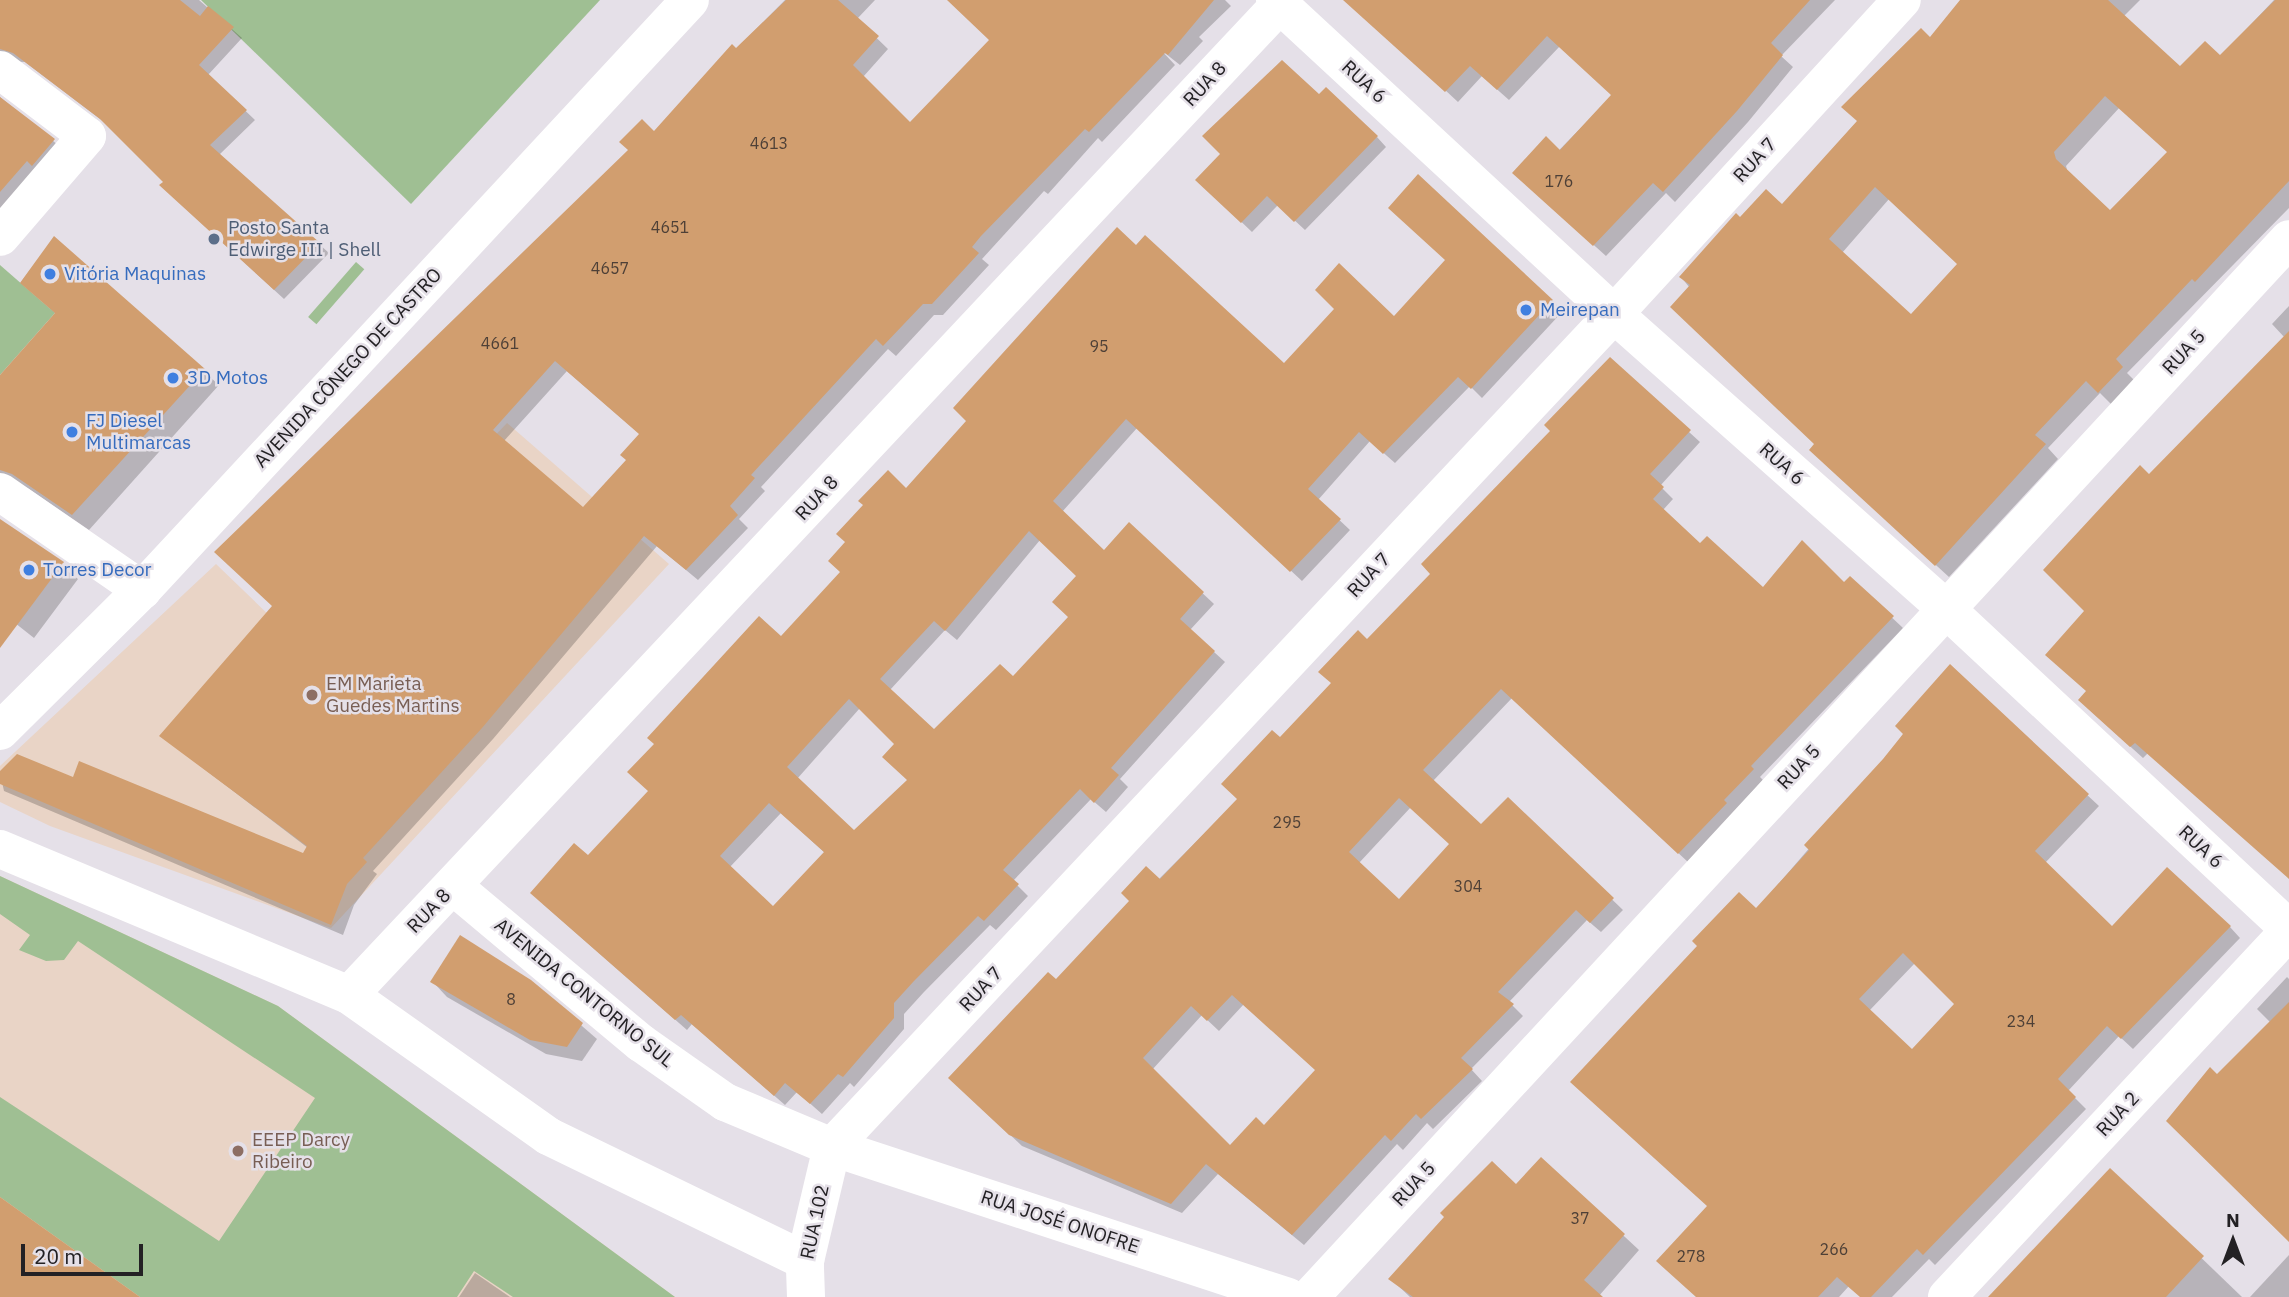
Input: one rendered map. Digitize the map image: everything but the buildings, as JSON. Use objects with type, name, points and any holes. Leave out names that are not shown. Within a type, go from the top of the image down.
[{"type":"street","name":"AVENIDA CÔNEGO DE CASTRO","points":[[0,731],[142,590],[690,0]]},
{"type":"street","name":"RUA 7","points":[[832,1147],[1614,314],[1902,0]]},
{"type":"street","name":"RUA 6","points":[[1279,1],[1614,314],[1945,608],[2289,930]]},
{"type":"street","name":"RUA 8","points":[[349,995],[1279,1]]},
{"type":"street","points":[[0,70],[87,136],[0,237]]},
{"type":"street","name":"RUA 5","points":[[1310,1297],[2289,239]]},
{"type":"street","points":[[0,492],[142,590]]},
{"type":"street","points":[[0,849],[349,995],[548,1136],[806,1279]]},
{"type":"street","name":"AVENIDA CONTORNO SUL","points":[[453,886],[640,1043],[714,1094],[832,1147]]},
{"type":"street","name":"RUA 2","points":[[1947,1297],[2289,930]]},
{"type":"street","name":"RUA 102","points":[[806,1279],[832,1147]]},
{"type":"street","name":"RUA JOSÉ ONOFRE","points":[[832,1147],[1288,1297]]},
{"type":"shaded area","name":"EM Marieta Guedes Martins","points":[[507,423],[669,564],[331,928],[50,826],[0,802],[0,766],[216,564],[273,619],[316,623]]},
{"type":"shaded area","name":"EEEP Darcy Ribeiro","points":[[0,876],[278,1006],[675,1297],[0,1297]]},
{"type":"green space","points":[[201,0],[600,0],[411,204]]},
{"type":"green space","points":[[356,262],[364,269],[316,324],[308,317]]},
{"type":"green space","points":[[0,265],[55,313],[0,375]]},
{"type":"green space","name":"EEEP Darcy Ribeiro","points":[[0,876],[278,1006],[675,1297],[513,1297],[474,1271],[457,1297],[140,1297],[0,1197],[0,1097],[219,1241],[315,1098],[78,941],[64,960],[46,961],[19,950],[30,935],[0,914]]},
{"type":"place","name":"Posto Santa Edwirge III | Shell","points":[[214,239]]},
{"type":"place","name":"Vitória Maquinas","points":[[50,274]]},
{"type":"place","name":"Meirepan","points":[[1526,310]]},
{"type":"place","name":"3D Motos","points":[[173,378]]},
{"type":"place","name":"FJ Diesel Multimarcas","points":[[72,432]]},
{"type":"place","name":"Torres Decor","points":[[29,570]]},
{"type":"place","name":"EM Marieta Guedes Martins","points":[[312,695]]},
{"type":"place","name":"EEEP Darcy Ribeiro","points":[[238,1151]]}]
